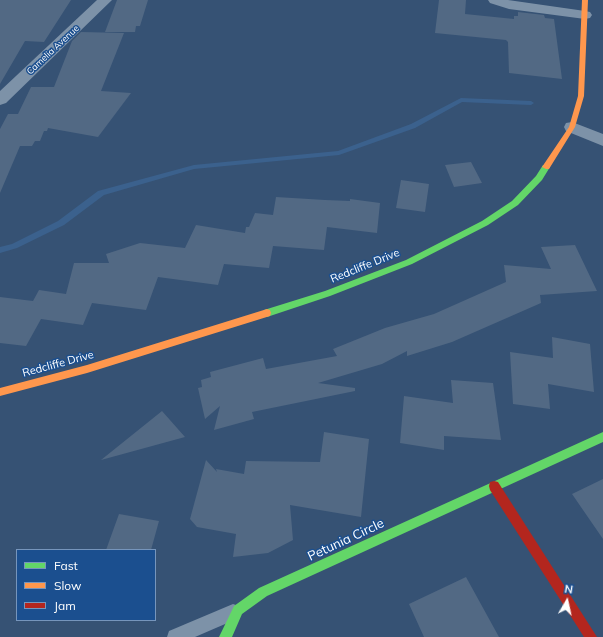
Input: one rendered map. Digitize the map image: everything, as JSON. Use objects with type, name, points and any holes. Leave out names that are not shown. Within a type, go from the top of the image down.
[{"type":"street","name":"Camelia Avenue","points":[[0,100],[105,0]]},
{"type":"street","points":[[495,0],[514,6],[585,15]]},
{"type":"street","name":"Redcliffe Drive","points":[[0,392],[87,369],[327,294],[409,262],[485,223],[515,203],[539,178],[572,127],[581,96],[586,0]]},
{"type":"street","points":[[572,127],[603,140]]},
{"type":"street","name":"Petunia Circle","points":[[225,637],[238,610],[263,592],[603,437]]},
{"type":"street","points":[[494,486],[591,637]]},
{"type":"lane","points":[[175,637],[238,610]]},
{"type":"building","points":[[0,0],[71,0],[44,42],[25,41],[0,84]]},
{"type":"building","points":[[117,0],[148,0],[140,26],[136,26],[135,32],[105,32]]},
{"type":"building","points":[[439,0],[466,0],[465,14],[514,19],[514,16],[518,16],[518,12],[544,15],[545,18],[554,19],[562,79],[509,73],[508,42],[506,40],[435,33]]},
{"type":"building","points":[[81,32],[124,33],[101,91],[131,93],[98,137],[48,128],[47,131],[44,131],[40,141],[35,141],[32,146],[20,146],[0,193],[0,129],[8,114],[18,114],[31,87],[54,87],[72,41]]},
{"type":"building","points":[[471,162],[482,183],[454,187],[445,165]]},
{"type":"building","points":[[401,180],[429,184],[425,212],[396,208]]},
{"type":"building","points":[[276,197],[350,201],[350,199],[380,203],[377,233],[327,227],[324,250],[273,246],[269,268],[224,264],[218,285],[158,277],[146,310],[92,303],[83,325],[41,319],[26,346],[0,343],[0,297],[33,301],[39,290],[66,294],[74,263],[109,263],[106,254],[140,243],[185,248],[196,225],[245,233],[246,227],[249,227],[255,213],[273,215]]},
{"type":"building","points":[[575,245],[597,291],[540,295],[541,303],[452,342],[407,356],[407,351],[382,364],[318,383],[355,388],[355,391],[252,412],[254,419],[214,430],[220,406],[205,419],[198,388],[202,387],[201,380],[211,377],[210,372],[263,358],[266,369],[337,356],[333,349],[385,328],[434,314],[506,282],[504,265],[551,269],[541,247]]},
{"type":"building","points":[[552,337],[590,344],[594,392],[548,384],[550,409],[513,404],[510,352],[553,358]]},
{"type":"building","points":[[451,380],[493,383],[501,440],[444,436],[444,450],[400,443],[404,396],[453,403]]},
{"type":"building","points":[[162,411],[185,437],[101,460]]},
{"type":"building","points":[[324,432],[369,439],[361,517],[290,505],[293,540],[268,553],[233,557],[236,534],[197,527],[190,519],[206,460],[217,472],[216,469],[244,474],[246,461],[320,462]]},
{"type":"building","points":[[603,479],[603,539],[572,494]]},
{"type":"building","points":[[119,514],[159,521],[151,549],[106,549]]},
{"type":"building","points":[[466,577],[499,637],[424,637],[409,604]]},
{"type":"waterway","points":[[0,250],[14,246],[61,223],[101,193],[194,167],[339,153],[413,126],[461,100],[531,103]]},
{"type":"traffic: fast","points":[[267,313],[327,294],[409,262],[485,223],[515,203],[539,178],[546,167]]},
{"type":"traffic: fast","points":[[225,637],[238,610],[263,592],[603,437]]},
{"type":"traffic: slow","points":[[546,167],[572,127],[581,96],[585,0]]},
{"type":"traffic: slow","points":[[0,392],[87,369],[267,313]]},
{"type":"traffic: jam","points":[[494,486],[591,637]]}]
